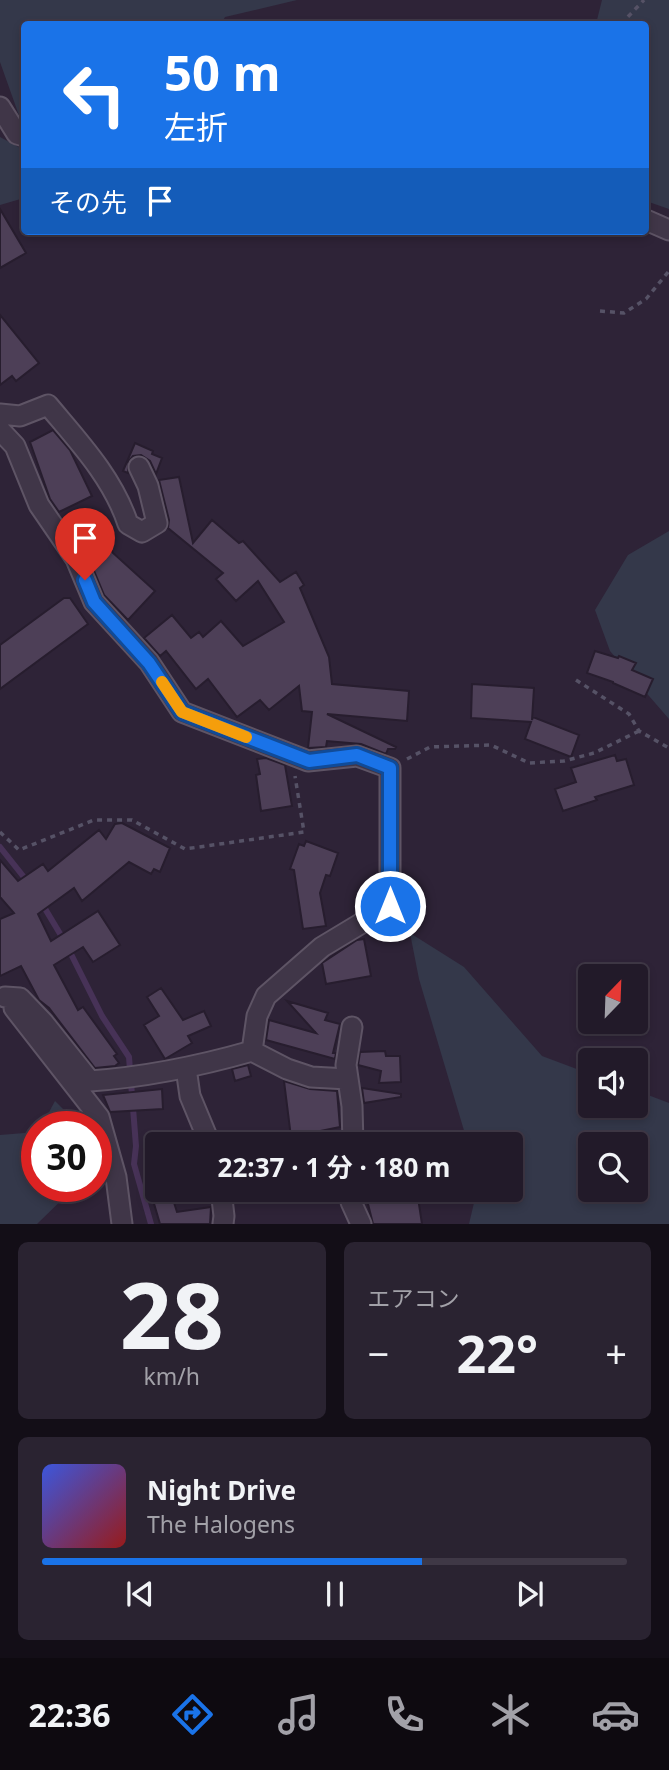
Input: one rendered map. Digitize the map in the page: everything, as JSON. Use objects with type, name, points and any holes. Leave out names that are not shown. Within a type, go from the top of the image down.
[{"type":"street","points":[[0,107],[17,134],[21,135]]},
{"type":"street","points":[[649,221],[669,230]]},
{"type":"street","points":[[0,414],[20,416],[48,405],[96,463],[121,501],[128,524],[142,532],[157,523],[148,486],[139,467]]},
{"type":"street","points":[[0,429],[15,446],[39,505],[76,559],[94,602],[149,663],[182,712],[309,761],[357,755],[390,768],[390,906],[322,947],[266,996],[257,1016],[252,1051]]},
{"type":"street","points":[[3,994],[20,998],[43,1022],[90,1081],[141,1077],[252,1051],[287,1069],[310,1076],[348,1079]]},
{"type":"street","points":[[3,994],[99,1117],[118,1192],[122,1224]]},
{"type":"street","points":[[352,1027],[345,1065],[352,1106],[353,1132]]},
{"type":"street","points":[[186,1068],[190,1096],[205,1132]]},
{"type":"street","points":[[107,1224],[108,1199],[118,1192]]},
{"type":"street","points":[[222,1202],[223,1224]]},
{"type":"street","points":[[351,1202],[361,1224]]},
{"type":"path","points":[[624,21],[644,0]]},
{"type":"path","points":[[600,311],[624,313],[646,299],[669,271]]},
{"type":"path","points":[[576,680],[629,714],[639,731],[669,748]]},
{"type":"path","points":[[390,768],[430,747],[491,745],[529,763],[564,761],[594,753],[639,731]]},
{"type":"path","points":[[0,832],[19,850],[94,820],[132,820],[185,849],[304,832],[295,774],[299,757]]},
{"type":"shaded area","points":[[0,0],[297,0],[225,17],[223,21],[21,21],[21,121],[0,62]]},
{"type":"shaded area","points":[[602,0],[669,0],[669,209],[649,202],[649,21],[597,21]]},
{"type":"shaded area","points":[[0,137],[21,148],[21,199],[0,205]]},
{"type":"shaded area","points":[[669,531],[669,719],[610,651],[595,610],[628,555]]},
{"type":"shaded area","points":[[410,933],[464,967],[542,1056],[578,1070],[578,1118],[648,1118],[648,1095],[669,1103],[669,1224],[469,1224],[474,1202],[523,1202],[523,1132],[464,1132],[419,979]]},
{"type":"shaded area","points":[[55,1101],[65,1111],[50,1111]]},
{"type":"shaded area","points":[[21,1133],[21,1202],[60,1202],[37,1224],[0,1224],[0,1135]]},
{"type":"building","points":[[0,209],[26,253],[0,268]]},
{"type":"building","points":[[0,315],[39,363],[16,381],[12,376],[0,385]]},
{"type":"building","points":[[53,430],[70,450],[92,496],[59,512],[50,499],[30,442]]},
{"type":"building","points":[[135,443],[162,458],[156,474],[150,461],[141,455],[133,456],[129,461],[128,473],[123,471]]},
{"type":"building","points":[[179,477],[193,543],[212,520],[239,543],[243,541],[280,582],[296,572],[304,585],[300,588],[329,657],[332,684],[409,691],[407,721],[327,714],[396,747],[395,749],[388,749],[386,754],[361,744],[327,741],[326,747],[308,748],[312,712],[302,711],[299,686],[269,710],[260,700],[237,717],[208,679],[196,689],[166,651],[160,656],[144,638],[172,615],[191,638],[199,632],[203,637],[221,621],[243,646],[284,622],[258,581],[236,601],[216,579],[223,573],[168,528],[169,520],[159,480]]},
{"type":"building","points":[[100,526],[113,553],[155,591],[128,620],[104,595],[87,554],[75,536]]},
{"type":"building","points":[[64,598],[70,598],[88,624],[0,689],[0,645]]},
{"type":"building","points":[[595,651],[636,663],[632,670],[653,679],[645,697],[587,673]]},
{"type":"building","points":[[472,684],[534,688],[532,720],[533,717],[579,735],[571,757],[525,739],[531,722],[471,718]]},
{"type":"building","points":[[615,755],[617,761],[626,759],[634,785],[595,797],[597,800],[563,811],[555,789],[576,782],[571,768]]},
{"type":"building","points":[[266,758],[285,765],[292,806],[261,811],[256,775],[260,774],[257,759]]},
{"type":"building","points":[[122,823],[170,848],[160,872],[154,869],[151,874],[129,862],[82,901],[74,888],[38,914],[51,941],[98,911],[120,945],[93,962],[83,947],[54,965],[78,1010],[83,1007],[117,1054],[114,1056],[119,1063],[115,1066],[95,1068],[49,1008],[39,1000],[21,966],[0,976],[0,919],[14,913],[0,897],[0,860],[18,881],[43,864],[48,871],[99,830],[106,839],[115,824]]},
{"type":"building","points":[[306,841],[338,853],[330,876],[326,875],[320,893],[326,926],[303,929],[294,870],[290,869],[299,844],[304,846]]},
{"type":"building","points":[[364,939],[371,976],[326,984],[322,963],[357,940]]},
{"type":"building","points":[[161,988],[183,1020],[204,1011],[211,1026],[188,1036],[192,1043],[165,1059],[144,1025],[159,1016],[147,997]]},
{"type":"building","points":[[287,1001],[328,1013],[325,1020],[340,1024],[333,1053],[336,1053],[335,1059],[266,1040],[269,1020],[316,1033]]},
{"type":"building","points":[[385,1051],[386,1056],[400,1056],[401,1082],[379,1083],[381,1071],[358,1065],[360,1052]]},
{"type":"building","points":[[248,1065],[251,1076],[235,1081],[232,1069]]},
{"type":"building","points":[[284,1081],[310,1089],[337,1091],[340,1127],[316,1132],[290,1132]]},
{"type":"building","points":[[362,1088],[401,1094],[401,1097],[364,1103]]},
{"type":"building","points":[[162,1089],[163,1109],[112,1112],[103,1095]]},
{"type":"building","points":[[154,1202],[174,1202],[177,1212],[211,1207],[210,1224],[160,1224]]},
{"type":"building","points":[[368,1202],[419,1202],[422,1224],[373,1224]]},
{"type":"waterway","points":[[0,847],[27,881]]},
{"type":"waterway","points":[[41,902],[65,942],[102,1016],[129,1057],[136,1146],[134,1164],[151,1224]]},
{"type":"slow traffic","points":[[162,682],[182,712],[246,737]]},
{"type":"route","points":[[85,580],[94,602],[149,663],[182,712],[309,761],[357,755],[390,768],[390,906]]}]
